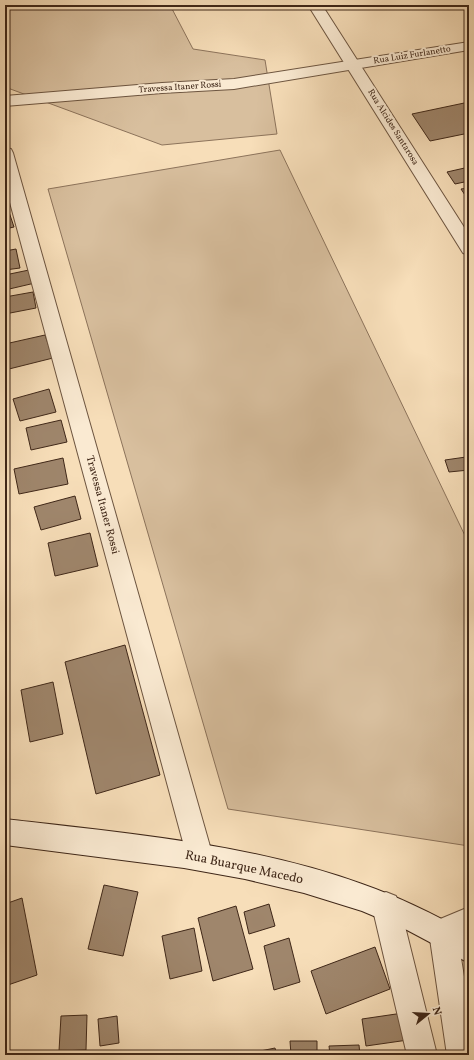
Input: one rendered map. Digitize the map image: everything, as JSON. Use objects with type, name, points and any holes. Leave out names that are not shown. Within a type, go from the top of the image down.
[{"type":"street","name":"Rua Alcides Santarosa","points":[[315,5],[469,249]]},
{"type":"street","name":"Rua Luiz Furlanetto","points":[[354,65],[469,46]]},
{"type":"street","name":"Travessa Itaner Rossi","points":[[5,101],[162,88],[234,84],[354,65]]},
{"type":"street","name":"Travessa Itaner Rossi","points":[[5,153],[200,857]]},
{"type":"street","name":"Rua Buarque Macedo","points":[[5,832],[200,857],[297,878],[371,900],[386,906],[443,932],[469,949]]},
{"type":"street","points":[[386,906],[422,1055]]},
{"type":"street","points":[[462,1055],[443,932],[469,921]]},
{"type":"shaded area","points":[[5,5],[170,5],[193,49],[265,60],[277,134],[162,145],[5,87]]},
{"type":"shaded area","points":[[280,150],[469,544],[469,846],[228,809],[48,189]]},
{"type":"building","points":[[469,102],[469,133],[430,141],[412,114]]},
{"type":"building","points":[[469,167],[469,181],[455,184],[447,172]]},
{"type":"building","points":[[469,188],[469,201],[461,189]]},
{"type":"building","points":[[9,212],[14,227],[5,229],[5,213]]},
{"type":"building","points":[[16,249],[20,268],[5,270],[5,251]]},
{"type":"building","points":[[29,270],[35,283],[5,290],[5,275]]},
{"type":"building","points":[[33,292],[36,308],[5,314],[5,297]]},
{"type":"building","points":[[45,335],[53,358],[5,370],[5,344]]},
{"type":"building","points":[[49,389],[56,412],[20,421],[13,399]]},
{"type":"building","points":[[61,420],[67,442],[31,450],[26,428]]},
{"type":"building","points":[[466,457],[469,470],[449,472],[445,460]]},
{"type":"building","points":[[63,458],[68,484],[19,494],[14,469]]},
{"type":"building","points":[[75,496],[81,519],[41,530],[34,507]]},
{"type":"building","points":[[90,533],[98,566],[55,576],[48,543]]},
{"type":"building","points":[[125,645],[160,775],[96,794],[65,662]]},
{"type":"building","points":[[53,682],[63,734],[30,742],[21,690]]},
{"type":"building","points":[[104,885],[138,892],[123,956],[88,949]]},
{"type":"building","points":[[22,898],[37,975],[5,986],[5,904]]},
{"type":"building","points":[[269,904],[275,926],[249,934],[244,912]]},
{"type":"building","points":[[236,906],[253,969],[213,981],[198,918]]},
{"type":"building","points":[[194,928],[202,971],[170,979],[162,936]]},
{"type":"building","points":[[289,938],[300,982],[274,990],[264,946]]},
{"type":"building","points":[[375,947],[390,989],[326,1014],[311,971]]},
{"type":"building","points":[[403,1013],[408,1040],[366,1046],[362,1019]]},
{"type":"building","points":[[87,1015],[86,1050],[59,1051],[61,1016]]},
{"type":"building","points":[[117,1016],[119,1043],[100,1046],[98,1019]]},
{"type":"building","points":[[290,1041],[317,1041],[317,1055],[291,1055]]},
{"type":"building","points":[[359,1045],[360,1055],[330,1055],[329,1046]]},
{"type":"building","points":[[275,1048],[277,1055],[241,1055]]},
{"type":"building","points":[[134,1051],[135,1055],[108,1055]]},
{"type":"building","points":[[409,1052],[409,1055],[371,1055],[371,1054]]}]
